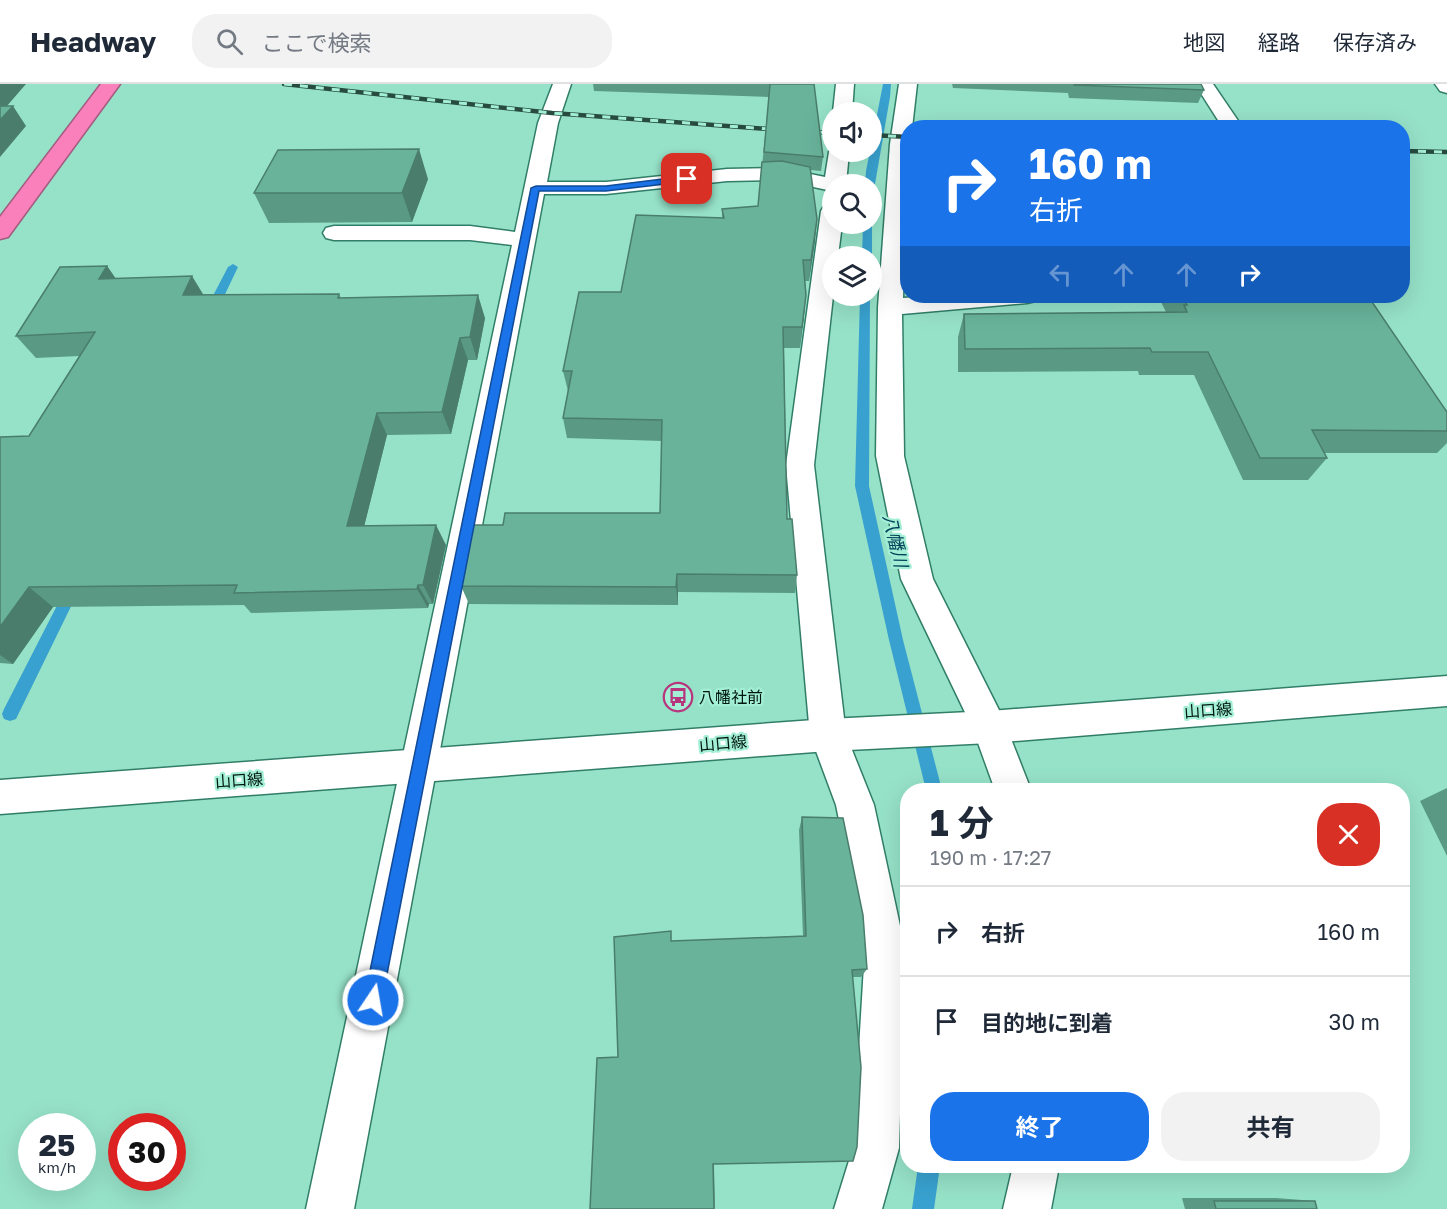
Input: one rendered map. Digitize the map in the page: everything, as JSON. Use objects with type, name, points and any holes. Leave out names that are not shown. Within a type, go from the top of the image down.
[{"type":"highway","points":[[0,232],[111,84]]},
{"type":"street","points":[[330,1209],[421,767],[548,123],[562,89],[561,84]]},
{"type":"street","points":[[844,102],[845,84]]},
{"type":"street","points":[[904,120],[904,100],[908,84]]},
{"type":"street","points":[[1204,84],[1228,120]]},
{"type":"street","points":[[1444,84],[1447,87]]},
{"type":"street","points":[[536,188],[606,188],[727,175],[781,174],[822,183]]},
{"type":"street","points":[[900,208],[890,307],[890,456],[917,579],[978,728],[1009,783]]},
{"type":"street","points":[[334,233],[470,232],[525,240]]},
{"type":"street","points":[[829,234],[800,465],[828,735],[855,805],[885,949],[876,1148],[858,1209]]},
{"type":"street","points":[[890,307],[940,303]]},
{"type":"street","name":"山口線","points":[[0,796],[421,767],[828,735],[978,728],[1447,691]]},
{"type":"street","points":[[1027,1209],[1035,1173]]},
{"type":"building","points":[[770,84],[814,84],[822,157],[764,152]]},
{"type":"building","points":[[1201,84],[1204,90],[1074,85]]},
{"type":"building","points":[[0,106],[13,106],[0,120]]},
{"type":"building","points":[[419,149],[402,193],[254,193],[278,150]]},
{"type":"building","points":[[782,161],[810,167],[817,219],[811,260],[803,260],[806,295],[802,327],[783,327],[787,519],[792,519],[797,575],[677,574],[676,587],[461,586],[473,525],[503,525],[505,513],[660,513],[662,420],[563,418],[572,371],[563,371],[579,292],[621,292],[636,215],[724,218],[722,209],[758,206],[762,162]]},
{"type":"building","points":[[107,266],[99,279],[192,276],[183,295],[339,294],[338,298],[478,295],[470,337],[460,338],[442,412],[377,413],[347,526],[436,525],[423,585],[418,585],[417,589],[234,593],[237,585],[29,587],[0,627],[0,437],[29,436],[95,332],[16,336],[60,267]]},
{"type":"building","points":[[1186,303],[1373,303],[1447,412],[1447,431],[1312,430],[1327,458],[1260,458],[1208,352],[1152,352],[1150,348],[965,349],[964,314],[1187,312],[1184,305],[1187,305]]},
{"type":"building","points":[[802,817],[843,818],[863,915],[867,969],[852,970],[861,1067],[857,1147],[853,1161],[713,1164],[714,1209],[590,1209],[597,1058],[618,1057],[614,937],[671,931],[671,941],[806,936]]},
{"type":"building","points":[[1214,1201],[1315,1201],[1317,1209],[1216,1209]]},
{"type":"waterway","name":"八幡川","points":[[871,174],[887,84]]},
{"type":"waterway","name":"八幡川","points":[[867,246],[868,234]]},
{"type":"waterway","points":[[211,311],[233,267]]},
{"type":"waterway","name":"八幡川","points":[[865,306],[862,486],[896,640],[932,783]]},
{"type":"waterway","points":[[10,714],[73,588]]},
{"type":"waterway","name":"八幡川","points":[[923,1209],[928,1173]]},
{"type":"railway","points":[[284,84],[552,113],[782,130]]},
{"type":"railway","points":[[803,131],[822,132]]},
{"type":"railway","points":[[882,136],[900,137]]},
{"type":"railway","points":[[1410,151],[1447,152]]},
{"type":"place","name":"八幡社前","points":[[678,697]]},
{"type":"route","points":[[373,1000],[536,188],[606,188],[687,179]]}]
